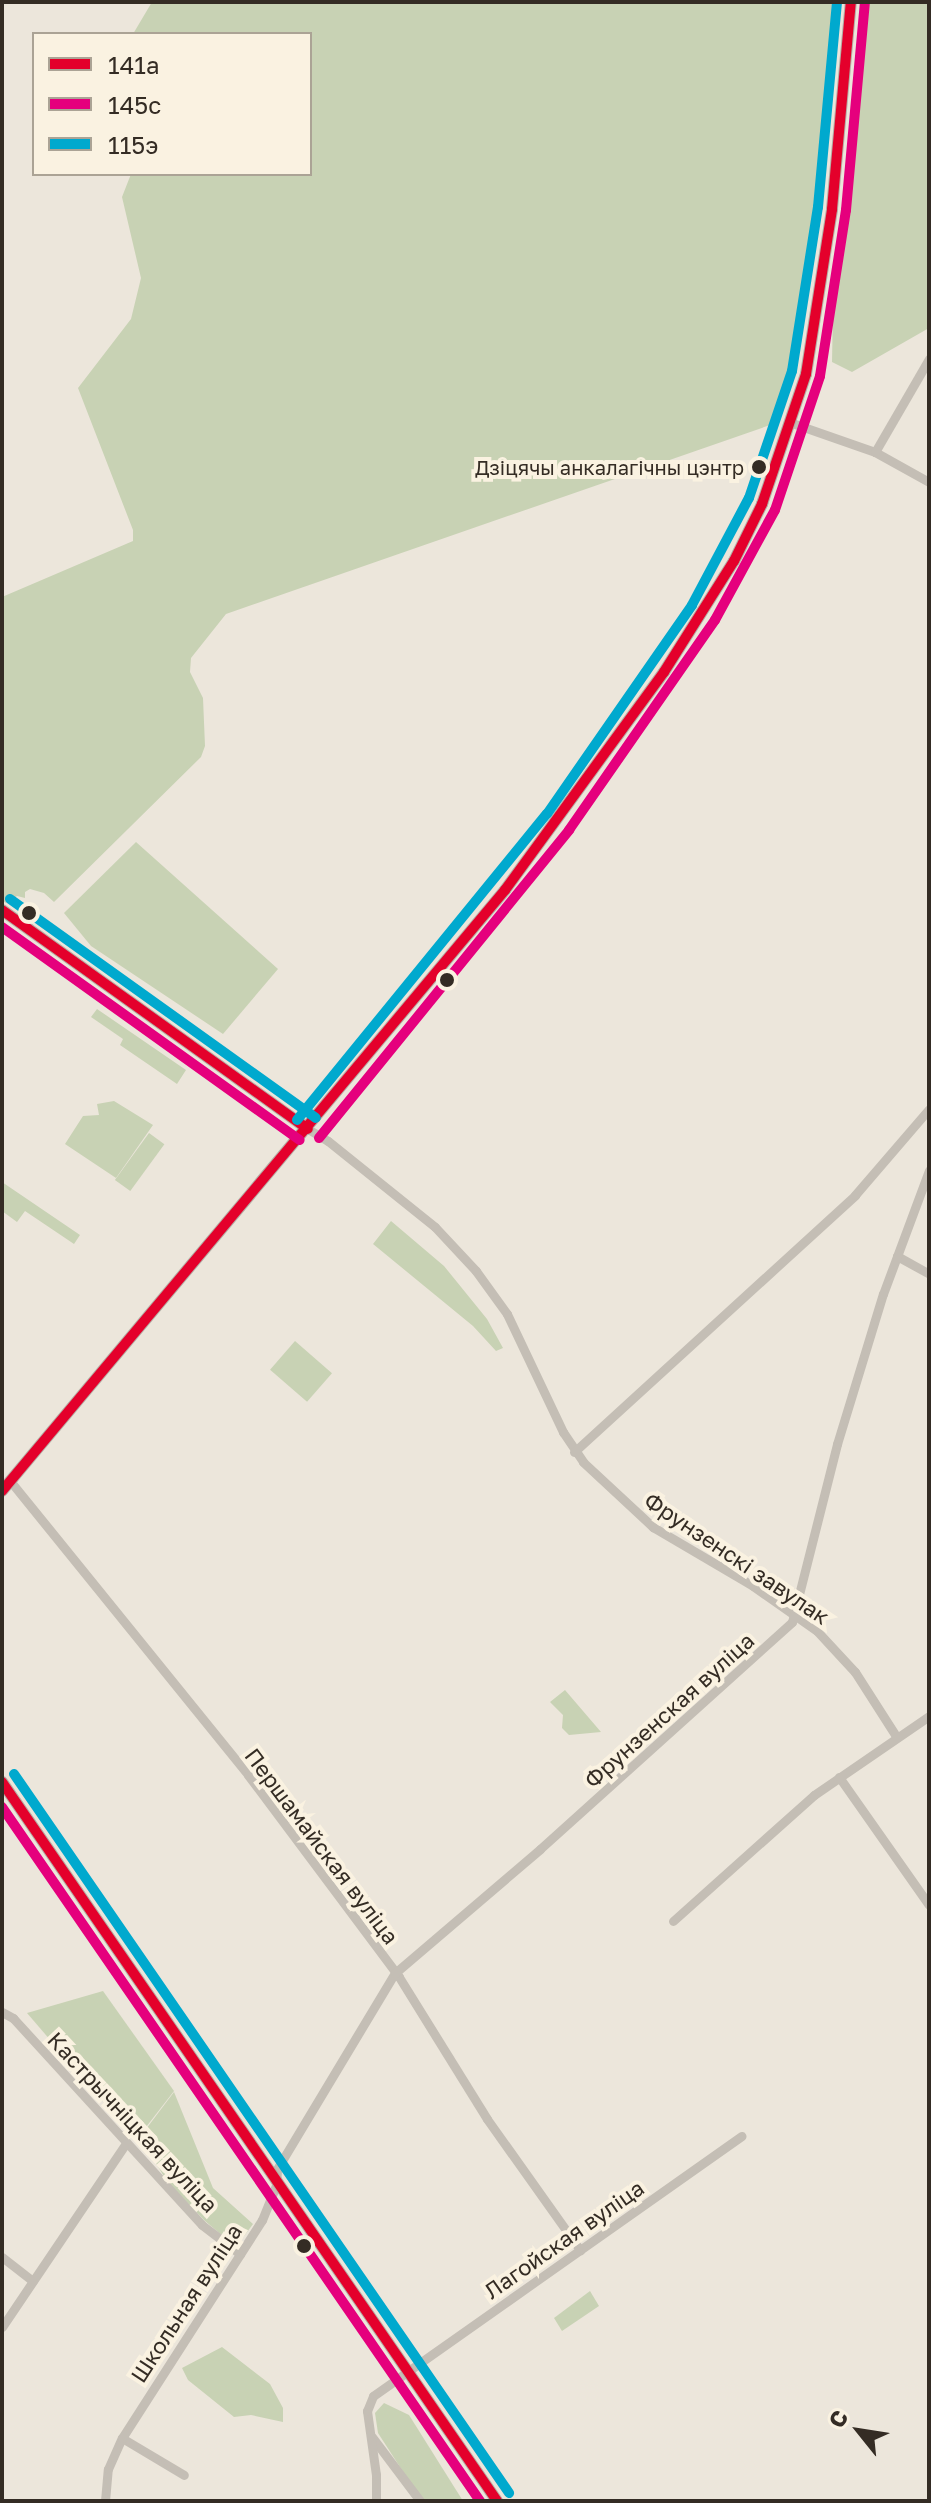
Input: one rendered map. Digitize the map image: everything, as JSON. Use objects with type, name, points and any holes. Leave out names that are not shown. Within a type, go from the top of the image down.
[{"type":"main road","points":[[6,1486],[308,1129],[548,834],[664,672],[734,561],[762,504],[792,423],[806,374],[829,235],[851,2]]},
{"type":"main road","points":[[2,910],[308,1129]]},
{"type":"main road","points":[[2,1782],[276,2185],[497,2501]]},
{"type":"street","points":[[875,452],[929,359]]},
{"type":"street","points":[[792,423],[875,452],[929,482]]},
{"type":"street","points":[[574,1452],[855,1195],[929,1109]]},
{"type":"street","name":"Фрунзенскі завулак","points":[[308,1129],[328,1141],[435,1227],[476,1271],[507,1314],[574,1452],[653,1527],[753,1586],[817,1631],[855,1672],[896,1736]]},
{"type":"street","name":"Фрунзенская вуліца","points":[[276,2185],[277,2169],[395,1973],[762,1652],[795,1616],[829,1470],[897,1256],[929,1170]]},
{"type":"street","points":[[897,1256],[929,1274]]},
{"type":"street","name":"Першамайская вуліца","points":[[6,1486],[248,1775],[395,1973],[487,2119],[580,2250]]},
{"type":"street","points":[[673,1921],[785,1818],[896,1736],[929,1716]]},
{"type":"street","points":[[839,1777],[929,1905]]},
{"type":"street","name":"Кастрычніцкая вуліца","points":[[2,2012],[13,2018],[202,2225],[240,2254]]},
{"type":"street","name":"Лагойская вуліца","points":[[406,2371],[742,2136]]},
{"type":"street","points":[[2,2327],[126,2143]]},
{"type":"street","name":"Школьная вуліца","points":[[105,2501],[108,2469],[122,2438],[262,2220],[276,2185]]},
{"type":"street","points":[[2,2257],[33,2281]]},
{"type":"street","points":[[376,2501],[376,2475],[367,2411],[369,2400],[406,2371]]},
{"type":"street","points":[[370,2434],[420,2501]]},
{"type":"street","points":[[122,2438],[184,2475]]},
{"type":"green space","points":[[152,2],[840,2],[821,200],[804,319],[776,423],[226,614],[191,658],[190,672],[203,698],[205,746],[201,757],[54,902],[44,893],[30,889],[25,892],[25,898],[17,896],[6,903],[2,900],[2,597],[133,541],[133,530],[78,388],[131,319],[141,278],[122,197],[130,176],[312,176],[312,32],[134,32]]},
{"type":"green space","points":[[863,2],[929,2],[929,328],[852,372],[832,362],[833,308],[845,218]]},
{"type":"green space","points":[[136,842],[278,969],[223,1034],[91,946],[64,913]]},
{"type":"green space","points":[[97,1009],[186,1070],[177,1084],[120,1045],[123,1039],[91,1017]]},
{"type":"green space","points":[[114,1101],[153,1125],[116,1178],[65,1144],[83,1116],[99,1115],[97,1104]]},
{"type":"green space","points":[[149,1133],[164,1144],[130,1191],[115,1180]]},
{"type":"green space","points":[[2,1182],[80,1235],[74,1244],[25,1211],[17,1222],[2,1211]]},
{"type":"green space","points":[[391,1221],[444,1266],[487,1319],[503,1348],[496,1351],[473,1326],[373,1244]]},
{"type":"green space","points":[[295,1341],[332,1373],[307,1402],[270,1370]]},
{"type":"green space","points":[[565,1690],[601,1732],[569,1735],[562,1728],[563,1715],[550,1702]]},
{"type":"green space","points":[[103,1991],[174,2091],[136,2140],[27,2013]]},
{"type":"green space","points":[[174,2092],[213,2188],[253,2224],[242,2239],[229,2241],[205,2221],[168,2183],[140,2137]]},
{"type":"green space","points":[[590,2291],[599,2306],[562,2331],[554,2318]]},
{"type":"green space","points":[[222,2347],[270,2384],[283,2408],[283,2422],[251,2415],[234,2417],[188,2380],[182,2368]]},
{"type":"green space","points":[[384,2403],[409,2415],[463,2501],[422,2501],[378,2433],[375,2413]]},
{"type":"transit line","name":"115э","points":[[297,1120],[547,814],[692,605],[749,498],[792,371],[818,207],[837,2]]},
{"type":"transit line","name":"141а","points":[[2,1491],[505,890],[664,672],[734,561],[762,504],[806,374],[832,209],[851,2]]},
{"type":"transit line","name":"145с","points":[[319,1138],[569,830],[715,620],[775,510],[820,376],[846,210],[865,3]]},
{"type":"transit line","name":"115э","points":[[10,899],[316,1118]]},
{"type":"transit line","name":"141а","points":[[2,910],[308,1129]]},
{"type":"transit line","name":"145с","points":[[2,927],[300,1140]]},
{"type":"transit line","name":"115э","points":[[14,1774],[509,2493]]},
{"type":"transit line","name":"141а","points":[[2,1782],[497,2501]]},
{"type":"transit line","name":"145с","points":[[2,1807],[480,2501]]},
{"type":"place","name":"Дзіцячы анкалагічны цэнтр","points":[[759,467]]}]
